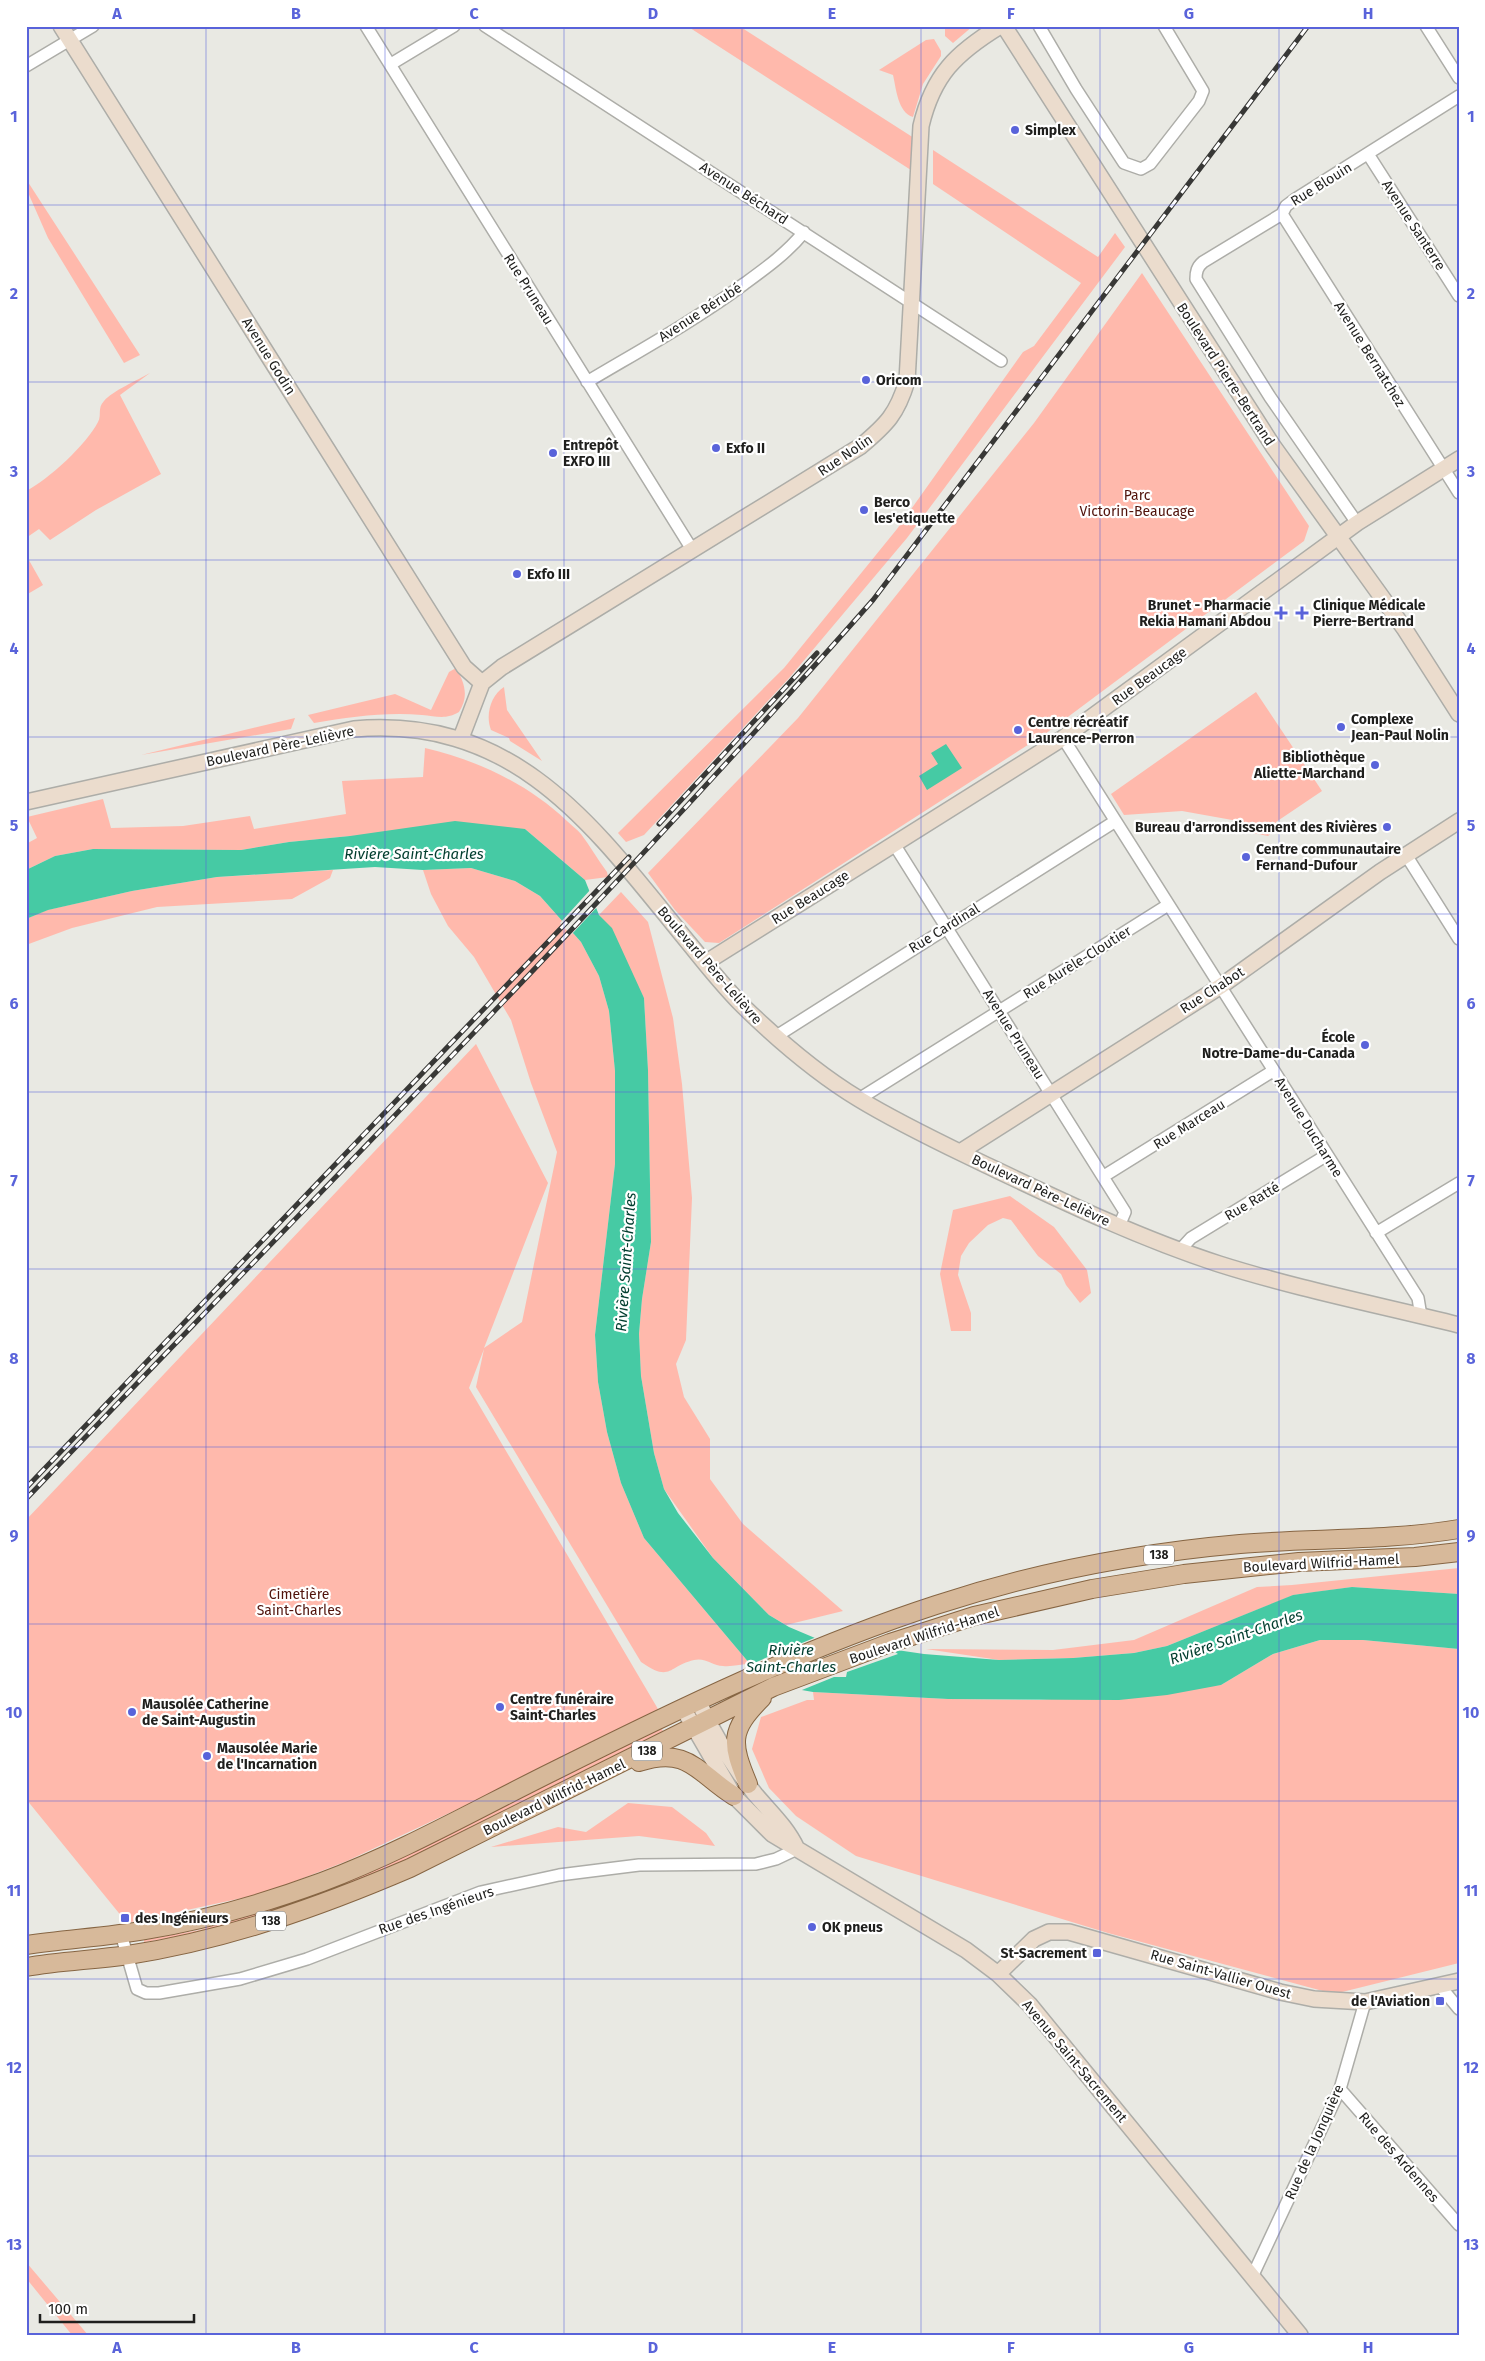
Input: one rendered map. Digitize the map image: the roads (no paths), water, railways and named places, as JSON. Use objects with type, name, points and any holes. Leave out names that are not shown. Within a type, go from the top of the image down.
[{"type":"main road","name":"Boulevard Wilfrid-Hamel","points":[[26,1945],[121,1934],[220,1914],[332,1878],[420,1839],[751,1676],[936,1605],[980,1592],[1128,1559],[1237,1544],[1400,1536],[1459,1530]]},
{"type":"main road","name":"Boulevard Wilfrid-Hamel","points":[[26,1967],[127,1955],[231,1932],[348,1894],[410,1868],[773,1687],[890,1643],[974,1616],[1133,1581],[1247,1566],[1414,1557],[1459,1552]]},
{"type":"main road","points":[[748,1784],[736,1750],[739,1727],[748,1711],[773,1687]]},
{"type":"main road","points":[[600,1774],[655,1758],[671,1757],[696,1766],[720,1788],[734,1796]]},
{"type":"street","name":"Avenue Godin","points":[[61,26],[464,667],[482,683]]},
{"type":"street","points":[[26,66],[93,26]]},
{"type":"street","name":"Rue Pruneau","points":[[366,26],[693,551]]},
{"type":"street","points":[[391,64],[454,26]]},
{"type":"street","name":"Avenue Béchard","points":[[485,26],[913,302],[1001,361]]},
{"type":"street","name":"Rue Nolin","points":[[482,683],[502,667],[861,446],[886,425],[902,398],[908,381],[921,126],[926,106],[934,87],[953,59],[970,44],[1000,26]]},
{"type":"street","name":"Boulevard Pierre-Bertrand","points":[[1004,26],[1273,446],[1404,628],[1459,714]]},
{"type":"street","points":[[1039,26],[1076,90],[1124,163],[1133,168],[1140,169],[1150,164],[1199,101],[1203,91],[1164,26]]},
{"type":"street","points":[[1426,26],[1459,78]]},
{"type":"street","name":"Rue Blouin","points":[[1196,279],[1198,266],[1203,262],[1282,214],[1286,206],[1294,200],[1459,96]]},
{"type":"street","name":"Avenue Santerre","points":[[1368,154],[1459,296]]},
{"type":"street","name":"Avenue Bernatchez","points":[[1282,214],[1459,493]]},
{"type":"street","name":"Avenue Bérubé","points":[[587,382],[715,305],[776,261],[793,246],[804,232]]},
{"type":"street","name":"Boulevard Pierre-Bertrand","points":[[1196,279],[1270,398],[1357,523]]},
{"type":"street","name":"Rue Beaucage","points":[[705,963],[1062,738],[1357,523],[1459,459]]},
{"type":"street","points":[[461,738],[482,683]]},
{"type":"street","name":"Boulevard Père-Lelièvre","points":[[26,802],[354,729],[407,729],[461,738],[515,765],[570,806],[624,863],[739,1002],[775,1037],[818,1071],[859,1099],[908,1127],[960,1152],[1119,1226],[1180,1250],[1267,1278],[1459,1325]]},
{"type":"street","name":"Avenue Ducharme","points":[[1062,738],[1418,1298],[1421,1316]]},
{"type":"street","name":"Rue Chabot","points":[[960,1152],[1050,1092],[1221,986],[1406,855],[1459,821]]},
{"type":"street","name":"Rue Cardinal","points":[[775,1037],[947,926],[1114,822]]},
{"type":"street","name":"Avenue Pruneau","points":[[894,844],[1104,1176],[1125,1212],[1119,1226]]},
{"type":"street","points":[[1406,855],[1459,939]]},
{"type":"street","name":"Rue Aurèle-Cloutier","points":[[859,1099],[1168,905]]},
{"type":"street","name":"Rue Marceau","points":[[1104,1176],[1273,1071]]},
{"type":"street","name":"Rue Ratté","points":[[1180,1250],[1191,1238],[1327,1155]]},
{"type":"street","points":[[1376,1233],[1459,1183]]},
{"type":"street","name":"Avenue Saint-Sacrement","points":[[691,1704],[734,1796],[772,1834],[784,1844],[797,1849],[966,1950],[998,1974],[1030,2005],[1300,2335]]},
{"type":"street","name":"Avenue Saint-Sacrement","points":[[701,1723],[748,1784],[791,1835],[797,1849]]},
{"type":"street","name":"Rue des Ingénieurs","points":[[121,1934],[137,1989],[146,1993],[159,1992],[240,1979],[307,1959],[481,1892],[559,1875],[639,1865],[756,1864],[776,1859],[797,1849]]},
{"type":"street","name":"Rue Saint-Vallier Ouest","points":[[998,1974],[1034,1940],[1049,1932],[1069,1932],[1280,1992],[1314,1999],[1365,2002],[1459,1981]]},
{"type":"street","points":[[1440,1986],[1459,2009]]},
{"type":"street","name":"Rue de la Jonquière","points":[[1252,2277],[1340,2089],[1365,2002]]},
{"type":"street","name":"Rue des Ardennes","points":[[1340,2089],[1459,2225]]},
{"type":"water","points":[[946,744],[962,768],[927,790],[919,776],[938,764],[931,753]]},
{"type":"water","name":"Rivière Saint-Charles","points":[[455,821],[525,829],[585,880],[599,915],[612,928],[644,998],[648,1070],[651,1242],[642,1299],[639,1334],[641,1376],[654,1453],[664,1489],[678,1513],[713,1558],[769,1615],[789,1627],[815,1638],[924,1654],[999,1660],[1073,1658],[1134,1653],[1167,1646],[1293,1595],[1352,1587],[1459,1594],[1459,1649],[1363,1640],[1320,1640],[1273,1654],[1221,1685],[1167,1695],[1119,1700],[948,1699],[813,1692],[779,1686],[750,1664],[644,1538],[621,1483],[607,1432],[598,1382],[595,1335],[615,1164],[615,1071],[609,1011],[599,976],[581,942],[540,896],[515,881],[471,868],[423,870],[375,867],[217,877],[132,891],[48,910],[26,919],[26,870],[55,856],[93,849],[241,850]]},
{"type":"railway","points":[[26,1499],[561,941],[770,715],[873,600],[1308,26]]},
{"type":"railway","points":[[659,824],[817,653]]},
{"type":"railway","points":[[26,1488],[629,857]]},
{"type":"place","name":"Simplex","points":[[1015,130]]},
{"type":"place","name":"Oricom","points":[[866,380]]},
{"type":"place","name":"Exfo II","points":[[716,448]]},
{"type":"place","name":"Entrepôt EXFO III","points":[[553,453]]},
{"type":"place","name":"Berco les'etiquette","points":[[864,510]]},
{"type":"place","name":"Exfo III","points":[[517,574]]},
{"type":"place","name":"Brunet - Pharmacie Rekia Hamani Abdou","points":[[1281,613]]},
{"type":"place","name":"Clinique Médicale Pierre-Bertrand","points":[[1302,613]]},
{"type":"place","name":"Complexe Jean-Paul Nolin","points":[[1341,727]]},
{"type":"place","name":"Centre récréatif Laurence-Perron","points":[[1018,730]]},
{"type":"place","name":"Bibliothèque Aliette-Marchand","points":[[1375,765]]},
{"type":"place","name":"Bureau d'arrondissement des Rivières","points":[[1387,827]]},
{"type":"place","name":"Centre communautaire Fernand-Dufour","points":[[1246,857]]},
{"type":"place","name":"École Notre-Dame-du-Canada","points":[[1365,1045]]},
{"type":"place","name":"Centre funéraire Saint-Charles","points":[[500,1707]]},
{"type":"place","name":"Mausolée Catherine de Saint-Augustin","points":[[132,1712]]},
{"type":"place","name":"Mausolée Marie de l'Incarnation","points":[[207,1756]]},
{"type":"place","name":"des Ingénieurs","points":[[125,1918]]},
{"type":"place","name":"OK pneus","points":[[812,1927]]},
{"type":"place","name":"St-Sacrement","points":[[1097,1953]]},
{"type":"place","name":"de l'Aviation","points":[[1440,2001]]},
{"type":"park label","name":"Parc Victorin-Beaucage","points":[[1137,504]]},
{"type":"park label","name":"Cimetière Saint-Charles","points":[[299,1602]]}]
